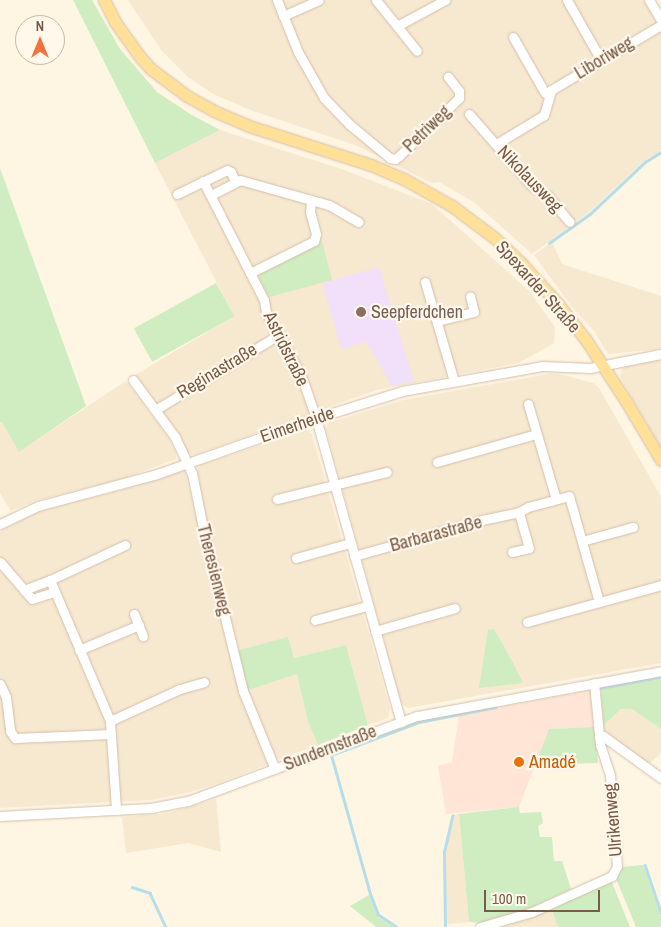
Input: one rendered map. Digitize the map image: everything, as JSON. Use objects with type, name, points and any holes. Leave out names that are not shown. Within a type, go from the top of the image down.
[{"type":"main road","name":"Spexarder Straße","points":[[104,0],[115,22],[141,58],[151,69],[187,96],[226,117],[371,165],[426,190],[452,206],[496,239],[521,263],[559,305],[604,366],[661,460]]},
{"type":"main road","name":"Spexarder Straße","points":[[111,0],[134,39],[174,86]]},
{"type":"street","points":[[277,0],[283,16],[319,0]]},
{"type":"street","points":[[376,0],[418,51]]},
{"type":"street","points":[[397,26],[445,0]]},
{"type":"street","points":[[567,0],[601,60]]},
{"type":"street","points":[[649,0],[661,20]]},
{"type":"street","name":"Petriweg","points":[[283,16],[298,52],[324,98],[349,124],[390,158],[395,159],[460,98],[459,91],[448,77]]},
{"type":"street","name":"Liboriweg","points":[[549,94],[551,90],[661,24]]},
{"type":"street","points":[[496,144],[544,116],[547,110],[549,94],[545,92],[513,37]]},
{"type":"street","name":"Nikolausweg","points":[[470,114],[532,186],[547,195],[570,222]]},
{"type":"street","points":[[177,194],[227,170],[231,172],[236,182]]},
{"type":"street","points":[[211,195],[240,180],[311,200],[344,212],[358,222]]},
{"type":"street","name":"Astridstraße","points":[[203,181],[264,300],[266,312],[280,334],[301,375],[316,418],[400,722]]},
{"type":"street","points":[[250,273],[314,240],[316,234],[310,212],[311,200]]},
{"type":"street","points":[[425,282],[454,381]]},
{"type":"street","points":[[437,321],[474,312],[470,296]]},
{"type":"street","name":"Reginastraße","points":[[155,410],[280,334]]},
{"type":"street","name":"Eimerheide","points":[[0,524],[38,506],[117,486],[316,418],[402,391],[542,366],[582,369],[661,354]]},
{"type":"street","name":"Theresienweg","points":[[133,380],[175,436],[188,463],[243,692],[275,770]]},
{"type":"street","points":[[528,404],[556,499]]},
{"type":"street","points":[[437,462],[536,434]]},
{"type":"street","points":[[277,499],[387,472]]},
{"type":"street","name":"Barbarastraße","points":[[354,556],[482,520],[519,512],[528,507],[569,496],[582,541]]},
{"type":"street","points":[[512,552],[529,548],[519,512]]},
{"type":"street","points":[[599,602],[582,541],[633,528]]},
{"type":"street","points":[[296,558],[350,543]]},
{"type":"street","points":[[24,590],[125,545]]},
{"type":"street","points":[[0,562],[32,599],[53,592]]},
{"type":"street","points":[[50,580],[53,592],[110,721],[116,810]]},
{"type":"street","points":[[527,622],[661,585]]},
{"type":"street","points":[[316,620],[368,606]]},
{"type":"street","points":[[375,631],[455,608]]},
{"type":"street","points":[[134,614],[143,636]]},
{"type":"street","points":[[79,650],[139,625]]},
{"type":"street","name":"Sundernstraße","points":[[0,816],[151,808],[188,800],[275,770],[400,722],[436,712],[661,671]]},
{"type":"street","points":[[110,721],[180,689],[204,682]]},
{"type":"street","name":"Ulrikenweg","points":[[480,927],[532,912],[612,876],[617,866],[610,775],[599,736],[594,683]]},
{"type":"street","points":[[0,684],[6,697],[10,731],[16,738],[110,734]]},
{"type":"street","points":[[599,736],[603,736],[661,778]]},
{"type":"shaded area","points":[[128,0],[643,0],[661,30],[661,151],[644,161],[588,213],[532,254],[475,203],[439,182],[432,183],[355,145],[253,111],[215,95],[188,77],[162,51]]},
{"type":"shaded area","points":[[220,130],[344,170],[432,204],[529,291],[555,327],[554,343],[519,363],[377,390],[194,455],[188,453],[178,433],[135,375],[234,316],[155,163]]},
{"type":"shaded area","points":[[552,242],[562,264],[661,296],[661,349],[608,354],[594,331],[572,307],[534,255]]},
{"type":"shaded area","name":"Seepferdchen","points":[[379,267],[414,381],[392,386],[366,342],[341,349],[322,283]]},
{"type":"shaded area","points":[[661,358],[661,447],[620,377],[622,369],[632,363]]},
{"type":"shaded area","points":[[548,374],[560,374],[593,383],[599,388],[661,497],[661,663],[408,708],[401,703],[326,429],[328,423],[403,400]]},
{"type":"shaded area","points":[[126,381],[169,438],[176,453],[176,459],[122,479],[38,500],[11,511],[0,493],[0,423],[2,422],[20,451]]},
{"type":"shaded area","points":[[308,430],[312,434],[390,708],[388,718],[368,725],[346,645],[294,658],[288,638],[236,651],[206,527],[196,471],[200,465]]},
{"type":"shaded area","points":[[185,470],[239,693],[268,764],[187,793],[150,800],[0,808],[0,531],[39,511],[122,490]]},
{"type":"shaded area","points":[[297,674],[308,722],[318,745],[277,760],[246,691]]},
{"type":"shaded area","points":[[592,690],[594,727],[549,729],[519,807],[446,814],[438,766],[452,762],[459,715]]},
{"type":"shaded area","points":[[621,709],[632,709],[661,729],[661,753],[648,765],[603,731],[603,726]]},
{"type":"shaded area","points":[[216,799],[221,852],[188,843],[126,853],[122,817],[163,814]]},
{"type":"shaded area","points":[[459,814],[469,922],[446,924],[445,853],[453,815]]},
{"type":"shaded area","points":[[551,907],[558,927],[493,927]]},
{"type":"green space","points":[[73,0],[92,0],[120,49],[157,92],[190,114],[220,130],[155,163]]},
{"type":"green space","points":[[0,168],[86,406],[19,452],[2,422],[0,423]]},
{"type":"green space","points":[[322,241],[332,280],[269,297],[259,279],[261,271]]},
{"type":"green space","points":[[216,283],[234,316],[152,362],[134,329]]},
{"type":"green space","points":[[494,629],[523,683],[479,688],[488,630]]},
{"type":"green space","points":[[288,637],[294,658],[346,645],[368,725],[318,745],[308,722],[297,674],[246,691],[236,651]]},
{"type":"green space","points":[[661,679],[661,729],[632,709],[621,709],[603,726],[601,689]]},
{"type":"green space","points":[[594,727],[598,763],[535,765],[549,729]]},
{"type":"green space","points":[[519,807],[520,813],[541,812],[543,823],[538,826],[540,837],[552,837],[554,861],[562,861],[571,889],[529,909],[482,923],[469,922],[459,814]]},
{"type":"green space","points":[[643,865],[661,916],[661,927],[636,927],[615,876],[621,867]]},
{"type":"green space","points":[[611,880],[630,927],[558,927],[551,907]]},
{"type":"green space","points":[[369,895],[378,917],[394,927],[376,927],[350,906]]},
{"type":"waterway","points":[[549,243],[590,214],[645,162],[661,152]]},
{"type":"waterway","points":[[600,688],[661,677]]},
{"type":"waterway","points":[[396,927],[378,915],[370,894],[331,755],[419,722],[496,707]]},
{"type":"waterway","points":[[445,927],[444,852],[452,816]]},
{"type":"waterway","points":[[645,865],[661,912]]},
{"type":"waterway","points":[[132,887],[150,893],[166,927]]},
{"type":"place","name":"Seepferdchen","points":[[361,312]]},
{"type":"place","name":"Amadé","points":[[519,762]]}]
